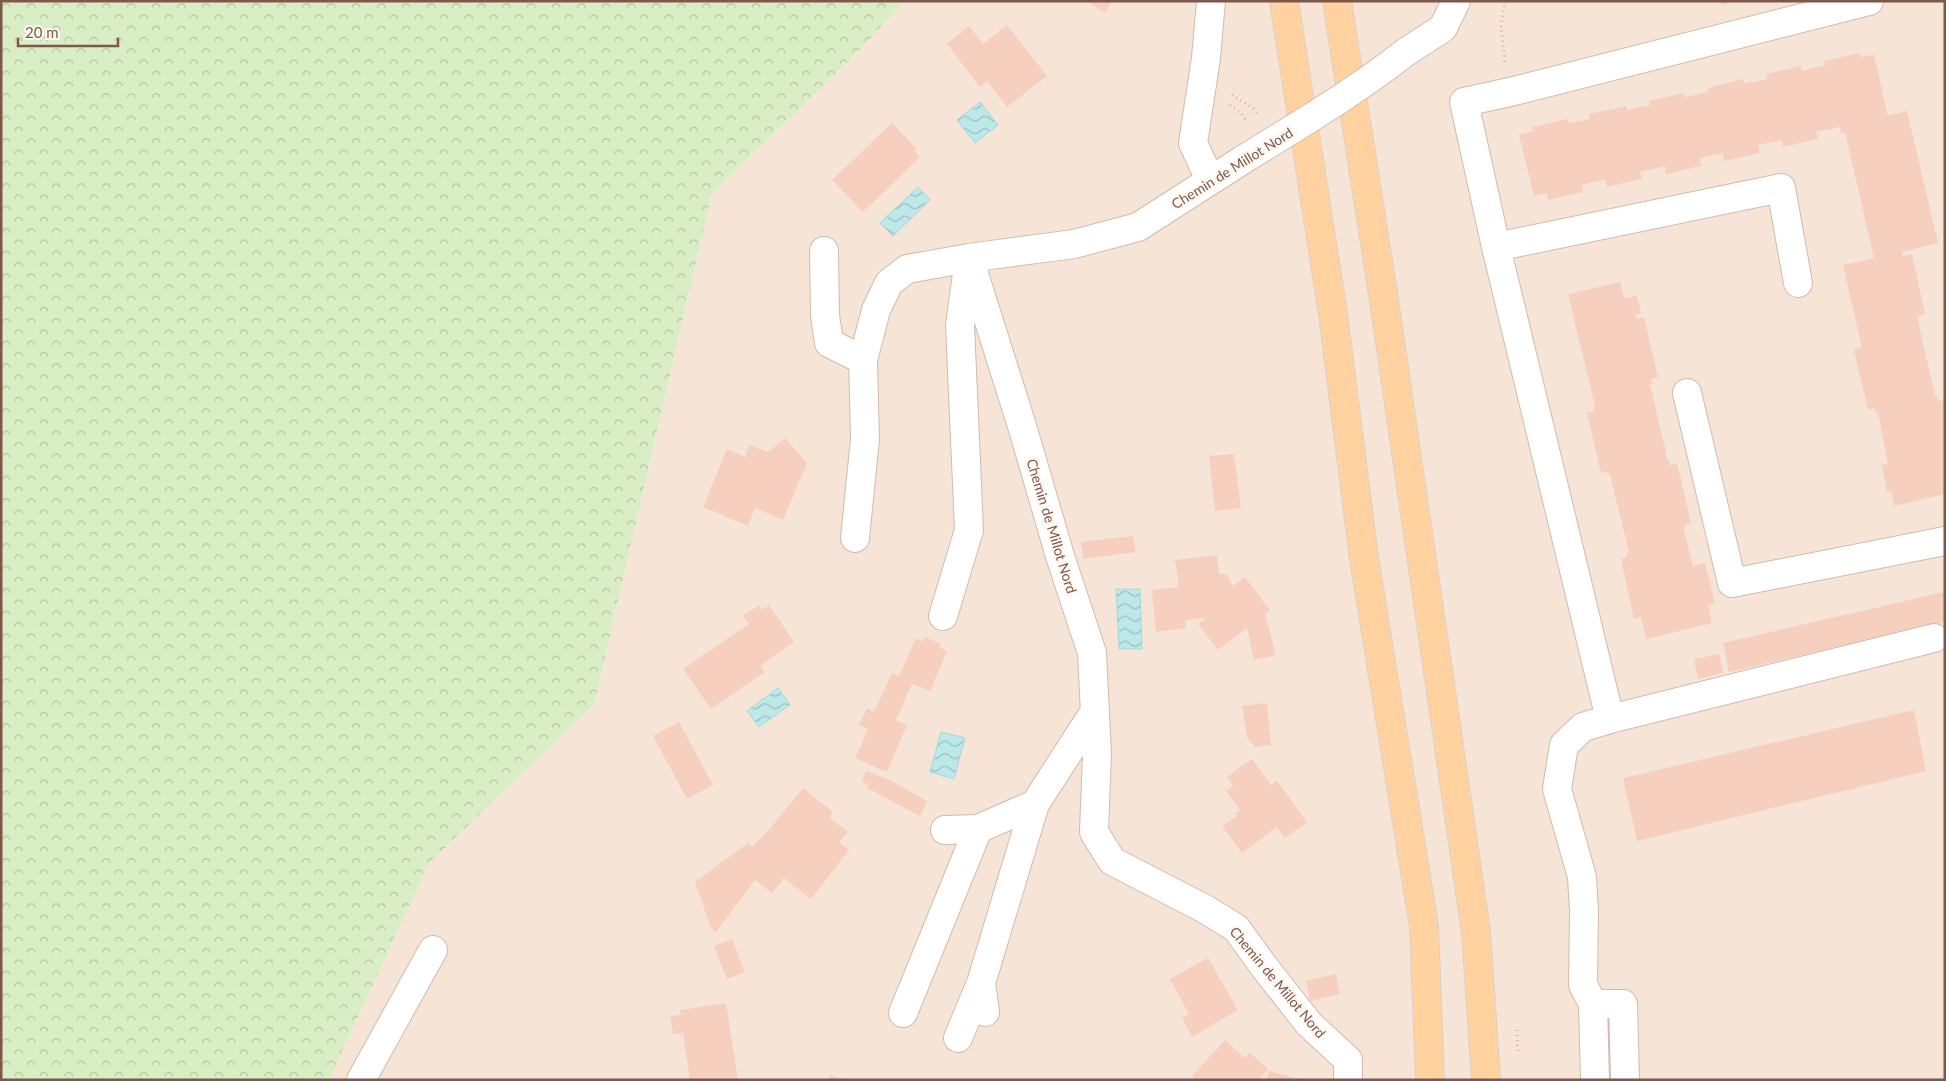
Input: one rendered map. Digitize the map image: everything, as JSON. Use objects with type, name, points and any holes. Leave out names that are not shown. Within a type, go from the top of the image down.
[{"type":"main road","points":[[1284,1],[1334,314],[1364,558],[1424,926],[1430,1080]]},
{"type":"main road","points":[[1337,1],[1384,300],[1476,932],[1486,1080]]},
{"type":"street","points":[[1210,180],[1194,143],[1206,58],[1211,1]]},
{"type":"street","name":"Chemin de Millot Nord","points":[[855,538],[865,439],[863,360],[876,310],[889,283],[907,269],[969,258],[1074,244],[1138,227],[1210,180],[1323,111],[1381,72],[1406,52],[1442,28],[1456,1]]},
{"type":"street","points":[[1610,720],[1496,247],[1464,102],[1869,1]]},
{"type":"street","points":[[1496,247],[1781,188],[1798,283]]},
{"type":"street","points":[[824,251],[825,315],[829,343],[863,360]]},
{"type":"street","points":[[943,616],[969,530],[960,325],[969,258]]},
{"type":"street","name":"Chemin de Millot Nord","points":[[969,258],[1092,654],[1097,754],[1094,832],[1112,861],[1205,909],[1236,928],[1309,1024],[1348,1060],[1348,1080]]},
{"type":"street","points":[[1687,393],[1732,583],[1945,541]]},
{"type":"street","points":[[1595,1080],[1593,1004],[1583,985],[1584,911],[1582,877],[1557,789],[1564,745],[1583,727],[1934,638]]},
{"type":"street","points":[[958,1038],[982,983],[1036,804],[1095,711]]},
{"type":"street","points":[[945,830],[978,829],[1036,804]]},
{"type":"street","points":[[903,1013],[978,829]]},
{"type":"street","points":[[361,1080],[432,950]]},
{"type":"street","points":[[982,983],[985,1012]]},
{"type":"street","points":[[1593,1004],[1623,1004],[1625,1080]]},
{"type":"path","points":[[1503,49],[1501,27],[1505,1]]},
{"type":"path","points":[[1225,91],[1253,108],[1263,120]]},
{"type":"path","points":[[1226,104],[1241,113]]},
{"type":"shaded area","points":[[904,1],[1945,1],[1945,1080],[329,1080],[429,863],[594,705],[712,193],[858,52]]},
{"type":"green space","points":[[1,1],[904,1],[858,52],[712,193],[594,705],[429,863],[329,1080],[1,1080]]},
{"type":"water","points":[[980,102],[998,125],[975,143],[957,120]]},
{"type":"water","points":[[918,187],[930,200],[893,236],[880,223]]},
{"type":"water","points":[[1116,589],[1140,589],[1142,649],[1119,649]]},
{"type":"water","points":[[778,688],[790,705],[759,727],[747,711]]},
{"type":"water","points":[[941,732],[965,738],[954,779],[930,772]]},
{"type":"building","points":[[1086,1],[1112,1],[1105,13]]},
{"type":"building","points":[[1720,1],[1733,1],[1733,2],[1721,5]]},
{"type":"building","points":[[1007,25],[1047,76],[1007,107],[987,81],[980,87],[947,44],[969,26],[983,44]]},
{"type":"building","points":[[1860,53],[1861,57],[1874,55],[1888,116],[1907,111],[1938,243],[1902,252],[1903,256],[1912,254],[1925,314],[1917,316],[1935,396],[1937,395],[1938,401],[1945,400],[1945,494],[1894,506],[1891,491],[1887,492],[1882,465],[1888,464],[1878,412],[1876,413],[1875,408],[1868,410],[1854,350],[1861,348],[1861,343],[1843,265],[1874,258],[1845,132],[1841,134],[1840,127],[1816,132],[1818,139],[1783,147],[1782,140],[1758,145],[1760,153],[1724,161],[1723,153],[1700,158],[1701,166],[1666,174],[1665,166],[1640,172],[1642,179],[1607,187],[1605,179],[1582,185],[1583,192],[1548,200],[1547,193],[1534,196],[1519,135],[1533,131],[1532,127],[1567,119],[1569,123],[1590,119],[1589,114],[1626,106],[1627,110],[1650,105],[1649,101],[1684,93],[1685,97],[1708,92],[1707,88],[1743,79],[1744,84],[1767,79],[1766,74],[1801,66],[1802,71],[1825,65],[1824,61]]},
{"type":"building","points":[[892,123],[917,149],[914,151],[920,157],[863,212],[832,180]]},
{"type":"building","points":[[1620,282],[1624,298],[1637,296],[1641,313],[1636,315],[1637,319],[1644,317],[1658,378],[1651,379],[1652,384],[1650,384],[1668,461],[1670,465],[1677,463],[1691,523],[1685,525],[1684,530],[1693,566],[1705,563],[1715,603],[1708,605],[1712,623],[1646,639],[1641,617],[1634,619],[1621,559],[1627,557],[1626,553],[1629,552],[1610,475],[1608,472],[1601,473],[1587,413],[1594,411],[1593,407],[1595,406],[1568,294]]},
{"type":"building","points":[[785,438],[807,463],[783,520],[755,508],[748,526],[703,507],[727,449],[745,457],[750,445],[768,452]]},
{"type":"building","points":[[1234,454],[1241,508],[1215,511],[1209,456]]},
{"type":"building","points":[[1133,536],[1136,552],[1083,559],[1081,542]]},
{"type":"building","points":[[1217,555],[1219,574],[1226,574],[1233,586],[1245,577],[1270,610],[1265,614],[1276,655],[1254,660],[1247,628],[1218,650],[1198,624],[1206,618],[1185,620],[1186,628],[1156,632],[1152,590],[1179,587],[1175,560]]},
{"type":"building","points":[[1944,592],[1945,622],[1729,672],[1723,643]]},
{"type":"building","points":[[759,605],[762,610],[769,605],[794,642],[760,666],[765,672],[711,709],[683,669],[749,624],[743,616]]},
{"type":"building","points":[[925,637],[941,644],[940,648],[947,651],[930,691],[912,684],[896,720],[907,725],[887,772],[855,758],[868,729],[859,725],[867,708],[874,712],[892,673],[899,676],[916,638],[923,641]]},
{"type":"building","points":[[1719,654],[1723,673],[1698,679],[1694,659]]},
{"type":"building","points":[[1267,703],[1271,745],[1255,747],[1247,737],[1242,706]]},
{"type":"building","points":[[1914,710],[1926,771],[1637,841],[1623,778]]},
{"type":"building","points":[[679,722],[713,785],[687,799],[653,736]]},
{"type":"building","points":[[1252,759],[1271,785],[1277,781],[1307,822],[1285,838],[1277,827],[1242,853],[1222,826],[1237,816],[1235,813],[1240,810],[1226,791],[1233,786],[1227,777]]},
{"type":"building","points":[[866,771],[890,780],[927,801],[920,816],[867,788],[868,784],[862,782]]},
{"type":"building","points":[[803,788],[833,812],[829,817],[848,832],[839,842],[849,850],[811,899],[784,878],[772,893],[755,880],[715,933],[710,925],[695,882],[748,843],[752,847],[767,832]]},
{"type":"building","points":[[732,939],[745,972],[727,979],[714,946]]},
{"type":"building","points":[[1208,958],[1238,1010],[1192,1037],[1182,1018],[1189,1014],[1170,979]]},
{"type":"building","points":[[1336,974],[1340,994],[1310,1001],[1306,981]]},
{"type":"building","points":[[726,1003],[738,1080],[690,1080],[683,1033],[673,1034],[670,1016],[681,1015],[680,1010]]},
{"type":"building","points":[[1225,1040],[1245,1058],[1250,1053],[1268,1069],[1258,1080],[1197,1080],[1192,1076]]},
{"type":"building","points":[[1269,1071],[1299,1079],[1299,1080],[1266,1080]]},
{"type":"building","points":[[830,1075],[842,1079],[842,1080],[829,1080]]}]
